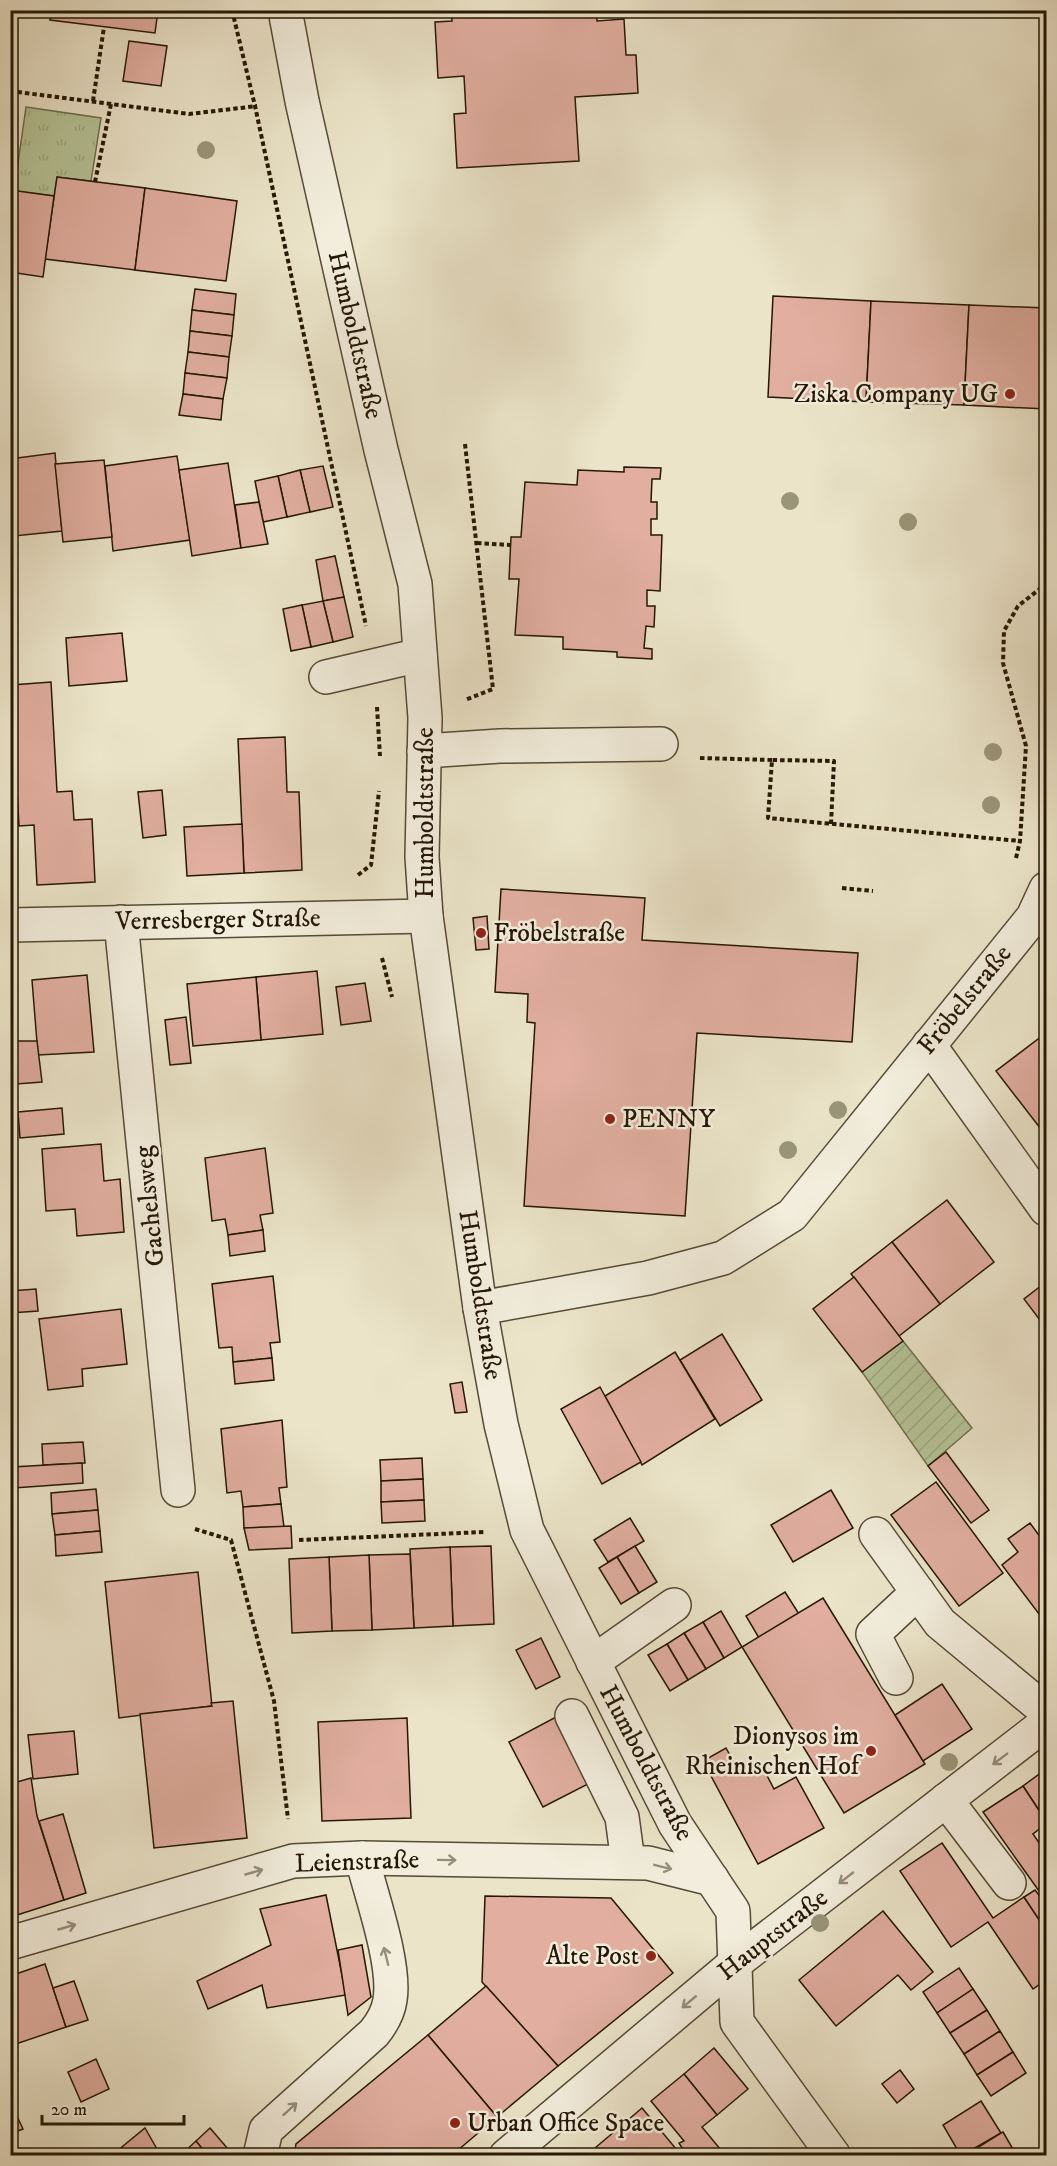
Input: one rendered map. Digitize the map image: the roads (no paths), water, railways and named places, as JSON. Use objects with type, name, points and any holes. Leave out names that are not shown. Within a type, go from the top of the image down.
[{"type":"street","name":"Humboldtstraße","points":[[285,10],[302,101],[381,450],[415,584],[420,655],[439,750],[422,857],[426,916],[480,1308],[501,1424],[527,1530],[675,1824],[733,1911],[737,2022],[834,2156]]},
{"type":"street","points":[[326,677],[420,655]]},
{"type":"street","points":[[439,750],[661,744]]},
{"type":"street","name":"Fröbelstraße","points":[[480,1308],[648,1278],[723,1258],[792,1215],[1033,917],[1047,889]]},
{"type":"street","name":"Verresberger Straße","points":[[10,926],[426,916]]},
{"type":"street","name":"Gachelsweg","points":[[121,922],[178,1490]]},
{"type":"street","points":[[929,1045],[1047,1209]]},
{"type":"street","points":[[876,1534],[940,1623],[1047,1711]]},
{"type":"street","points":[[896,1678],[873,1634],[918,1592]]},
{"type":"street","points":[[593,1662],[674,1605]]},
{"type":"street","points":[[572,1716],[622,1817],[628,1862]]},
{"type":"street","name":"Hauptstraße","points":[[506,2156],[734,1964],[1047,1723]]},
{"type":"street","points":[[946,1800],[1009,1883]]},
{"type":"street","points":[[260,2156],[266,2130],[375,2032],[385,2019],[390,1998],[390,1971],[362,1858]]},
{"type":"street","name":"Leienstraße","points":[[10,1943],[293,1861],[362,1858],[628,1862],[648,1863],[712,1879]]},
{"type":"place","name":"Ziska Company UG","points":[[1010,394]]},
{"type":"place","name":"Fröbelstraße","points":[[481,933]]},
{"type":"place","name":"PENNY","points":[[610,1119]]},
{"type":"place","name":"Dionysos im Rheinischen Hof","points":[[871,1751]]},
{"type":"place","name":"Alte Post","points":[[651,1956]]},
{"type":"place","name":"Urban Office Space","points":[[455,2123]]}]
